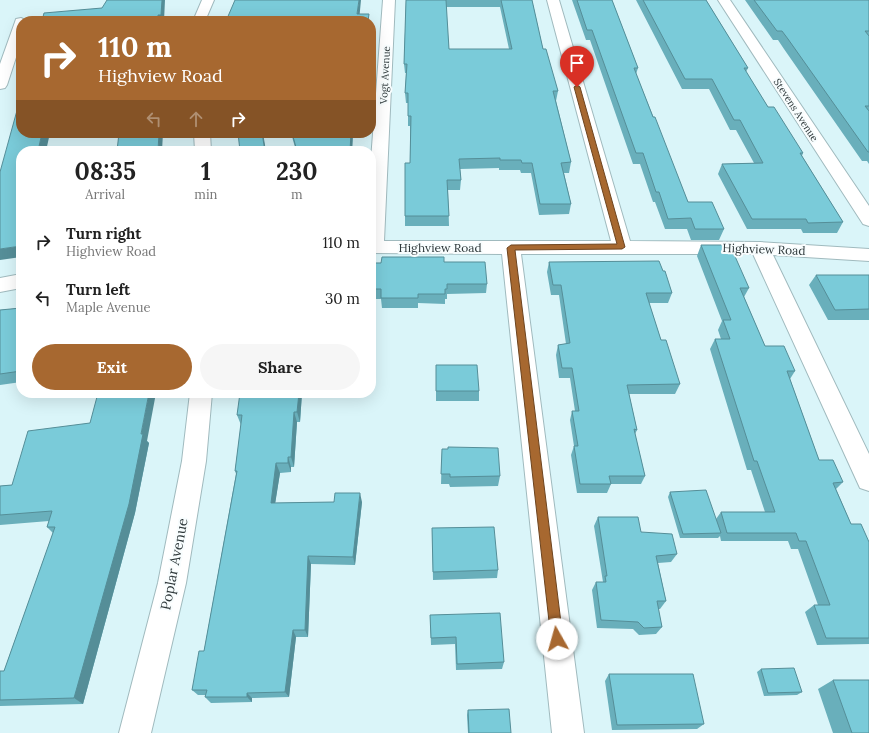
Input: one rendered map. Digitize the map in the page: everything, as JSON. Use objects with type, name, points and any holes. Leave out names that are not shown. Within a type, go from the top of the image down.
[{"type":"street","points":[[201,16],[208,0]]},
{"type":"street","name":"Vogt Avenue","points":[[376,201],[389,0]]},
{"type":"street","points":[[553,0],[622,247]]},
{"type":"street","name":"Stevens Avenue","points":[[724,0],[869,220]]},
{"type":"street","points":[[0,85],[16,36]]},
{"type":"street","name":"Highview Road","points":[[376,247],[760,248],[869,255]]},
{"type":"street","points":[[511,248],[568,733]]},
{"type":"street","points":[[760,248],[869,480]]},
{"type":"street","points":[[0,285],[16,282]]},
{"type":"street","name":"Poplar Avenue","points":[[135,733],[172,583],[194,461],[200,398]]},
{"type":"building","points":[[107,0],[162,0],[161,15],[158,16],[43,16],[44,13],[102,8]]},
{"type":"building","points":[[235,0],[359,0],[357,14],[369,14],[369,16],[228,16]]},
{"type":"building","points":[[406,0],[446,0],[449,49],[512,49],[501,0],[532,0],[543,49],[546,49],[558,91],[553,91],[571,162],[561,163],[571,204],[540,204],[532,163],[522,163],[521,160],[500,160],[500,158],[459,159],[461,180],[447,180],[449,216],[405,216],[405,163],[410,163],[411,116],[408,116],[408,93],[405,93],[407,64],[404,64]]},
{"type":"building","points":[[577,0],[612,0],[638,68],[634,68],[688,202],[712,202],[724,229],[695,229],[691,218],[668,219],[659,192],[656,192],[643,153],[636,153],[592,30],[587,30]]},
{"type":"building","points":[[643,0],[706,0],[748,68],[744,68],[768,107],[774,107],[803,153],[800,153],[843,222],[808,223],[806,219],[752,219],[722,164],[763,163],[740,120],[734,120],[712,79],[685,79]]},
{"type":"building","points":[[754,0],[869,0],[869,31],[865,31],[869,36],[869,106],[865,106],[869,111],[869,152],[782,31],[777,31]]},
{"type":"building","points":[[16,114],[16,138],[41,138],[39,146],[16,146],[16,247],[0,249],[0,172]]},
{"type":"building","points":[[118,138],[159,138],[158,146],[118,146]]},
{"type":"building","points":[[239,138],[263,138],[264,146],[239,146]]},
{"type":"building","points":[[293,138],[351,138],[350,146],[296,146]]},
{"type":"building","points":[[701,245],[730,245],[749,288],[740,288],[765,346],[784,346],[795,371],[787,371],[819,460],[833,460],[843,482],[833,483],[851,524],[861,524],[869,542],[869,638],[826,638],[814,605],[830,605],[806,541],[799,541],[796,533],[727,533],[721,512],[775,512],[757,461],[754,461],[715,339],[730,339],[723,320],[731,320]]},
{"type":"building","points":[[382,257],[444,257],[444,262],[485,262],[487,284],[447,284],[445,294],[418,294],[418,298],[381,298],[381,289],[376,289],[376,263],[381,263]]},
{"type":"building","points":[[659,261],[663,271],[665,271],[672,293],[646,293],[661,340],[666,340],[680,384],[627,385],[637,430],[634,429],[645,476],[609,476],[611,484],[580,484],[574,446],[578,446],[572,411],[579,411],[572,368],[562,368],[558,345],[570,343],[561,285],[553,285],[549,262]]},
{"type":"building","points":[[816,275],[869,275],[869,309],[835,310]]},
{"type":"building","points":[[16,308],[16,372],[0,374],[0,310]]},
{"type":"building","points":[[436,365],[477,365],[479,391],[436,391]]},
{"type":"building","points":[[97,398],[148,398],[141,434],[143,434],[129,504],[74,698],[0,700],[0,671],[4,671],[55,527],[47,527],[52,511],[0,515],[0,486],[12,485],[28,431],[90,423]]},
{"type":"building","points":[[239,398],[298,398],[297,412],[294,412],[291,457],[288,457],[288,463],[276,463],[271,503],[334,502],[335,493],[360,493],[353,557],[308,556],[305,630],[293,630],[285,692],[247,693],[247,697],[205,697],[207,690],[192,690],[199,651],[204,651],[237,471],[235,471],[242,415],[237,415]]},
{"type":"building","points":[[448,447],[498,448],[500,476],[450,477],[450,474],[441,474],[442,449],[448,449]]},
{"type":"building","points":[[706,490],[721,533],[683,534],[670,492]]},
{"type":"building","points":[[598,517],[638,517],[641,532],[672,534],[677,554],[656,556],[666,601],[657,601],[662,627],[644,628],[638,622],[601,620],[596,582],[606,582],[605,576],[607,576]]},
{"type":"building","points":[[494,527],[498,570],[433,572],[432,528]]},
{"type":"building","points":[[500,613],[504,662],[457,664],[456,637],[431,638],[430,615]]},
{"type":"building","points":[[794,668],[802,692],[768,693],[761,669]]},
{"type":"building","points":[[609,674],[693,674],[704,724],[617,725]]},
{"type":"building","points":[[833,680],[869,680],[869,733],[852,733]]},
{"type":"building","points":[[509,709],[511,733],[469,733],[468,710]]},
{"type":"route","points":[[557,639],[511,248],[622,247],[577,87]]}]
